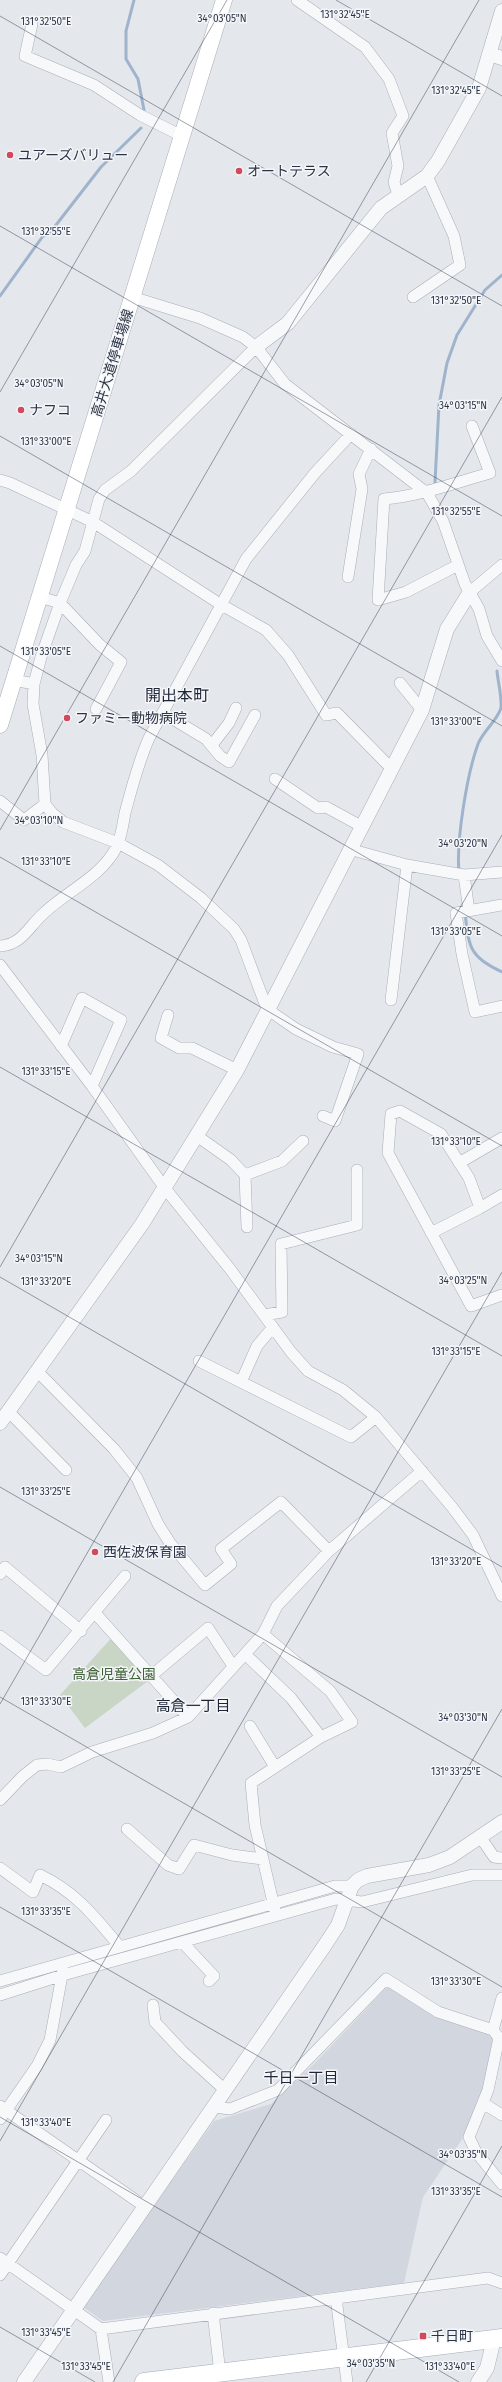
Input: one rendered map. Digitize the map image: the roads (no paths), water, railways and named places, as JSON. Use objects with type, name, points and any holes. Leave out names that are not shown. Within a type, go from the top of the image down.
[{"type":"main road","name":"高井大道停車場線","points":[[0,725],[224,0]]},
{"type":"main road","points":[[144,2382],[221,2377],[344,2358],[498,2338]]},
{"type":"street","points":[[297,0],[365,47],[389,79],[402,116],[392,133],[398,166],[394,182],[398,196]]},
{"type":"street","points":[[323,1116],[335,1122],[358,1054],[327,1044],[296,1029],[267,1009],[241,940],[234,929],[201,898],[158,865],[118,844],[63,822],[52,813],[45,804],[42,755],[32,704],[34,684],[41,657],[60,603],[76,565],[85,551],[99,499],[106,490],[131,471],[256,347],[288,323],[381,208],[427,176],[469,107],[496,56],[502,11]]},
{"type":"street","points":[[32,24],[25,56],[94,85],[140,115],[182,136]]},
{"type":"street","points":[[413,297],[460,265],[454,236],[427,176]]},
{"type":"street","points":[[132,297],[221,326],[243,337],[256,347],[285,384],[427,493],[443,521],[458,565],[479,609],[487,636],[502,661]]},
{"type":"street","points":[[458,565],[406,592],[378,600],[384,499],[415,492],[427,493],[490,473],[472,426]]},
{"type":"street","points":[[0,946],[17,942],[25,936],[45,912],[78,887],[107,860],[118,844],[138,762],[220,604],[246,559],[315,473],[351,434]]},
{"type":"street","points":[[348,577],[362,489],[359,474],[371,449]]},
{"type":"street","points":[[0,480],[10,483],[93,522],[220,604],[266,630],[288,655],[326,715],[337,713],[391,768]]},
{"type":"street","points":[[0,1423],[142,1224],[237,1070],[361,826],[422,710],[447,629],[470,592],[502,565]]},
{"type":"street","points":[[40,597],[60,603],[100,645],[121,662],[96,709]]},
{"type":"street","points":[[14,680],[34,684]]},
{"type":"street","points":[[400,682],[422,710]]},
{"type":"street","points":[[212,745],[229,723],[236,708]]},
{"type":"street","points":[[163,713],[206,739],[220,756],[229,762],[255,715]]},
{"type":"street","points":[[275,779],[318,808],[326,807],[361,826]]},
{"type":"street","points":[[0,801],[24,820],[45,804]]},
{"type":"street","points":[[350,849],[407,865],[464,875],[502,872]]},
{"type":"street","points":[[391,1000],[407,865]]},
{"type":"street","points":[[464,875],[469,910]]},
{"type":"street","points":[[502,905],[456,913],[462,954],[475,1012],[502,1006]]},
{"type":"street","points":[[0,964],[92,1086],[164,1187],[230,1269],[273,1328],[308,1372],[343,1390],[376,1416],[422,1470],[473,1535],[498,1580],[502,1596]]},
{"type":"street","points":[[61,1046],[82,998],[121,1020],[92,1086]]},
{"type":"street","points":[[168,1015],[161,1038],[179,1048],[192,1048],[237,1070]]},
{"type":"street","points":[[480,1208],[469,1178],[441,1134],[400,1111],[391,1114],[388,1153],[471,1306],[502,1295]]},
{"type":"street","points":[[197,1136],[231,1160],[244,1175],[246,1227]]},
{"type":"street","points":[[459,1163],[502,1138]]},
{"type":"street","points":[[244,1175],[282,1160],[303,1141]]},
{"type":"street","points":[[264,1315],[282,1312],[282,1244],[356,1225],[357,1170]]},
{"type":"street","points":[[431,1233],[480,1208],[502,1194]]},
{"type":"street","points":[[241,1382],[257,1346],[273,1328]]},
{"type":"street","points":[[199,1361],[351,1437],[376,1416]]},
{"type":"street","points":[[37,1370],[114,1449],[137,1478],[158,1524],[170,1543],[205,1585],[231,1564],[221,1549],[281,1502],[329,1551]]},
{"type":"street","points":[[8,1411],[66,1470]]},
{"type":"street","points":[[0,1800],[23,1776],[37,1765],[47,1764],[62,1767],[92,1752],[153,1733],[188,1717],[263,1634],[277,1606],[329,1551],[422,1470]]},
{"type":"street","points":[[0,1574],[4,1567],[81,1631]]},
{"type":"street","points":[[0,1636],[46,1670],[81,1631],[125,1576]]},
{"type":"street","points":[[95,1613],[188,1717]]},
{"type":"street","points":[[150,1676],[208,1628],[233,1666]]},
{"type":"street","points":[[263,1634],[330,1691],[352,1722],[321,1737],[251,1783],[255,1825],[276,1915]]},
{"type":"street","points":[[245,1654],[291,1698],[321,1737]]},
{"type":"street","points":[[250,1726],[275,1767]]},
{"type":"street","points":[[24,2382],[338,1925],[352,1886],[367,1876],[429,1865],[450,1857],[481,1838],[502,1822]]},
{"type":"street","points":[[127,1829],[168,1865],[179,1869],[194,1845],[232,1855],[263,1859]]},
{"type":"street","points":[[481,1838],[494,1857],[502,1858]]},
{"type":"street","points":[[0,1868],[33,1892],[40,1875],[55,1882],[74,1895],[120,1947]]},
{"type":"street","points":[[0,1995],[63,1975],[336,1899],[362,1902],[472,1875],[502,1875]]},
{"type":"street","points":[[0,1981],[335,1886],[352,1886]]},
{"type":"street","points":[[182,1942],[214,1976],[209,1981]]},
{"type":"street","points":[[64,1962],[63,1975],[50,2040],[37,2066],[2,2112],[77,2160],[144,2206]]},
{"type":"street","points":[[214,2107],[230,2109],[278,2090],[386,1979],[438,2012],[492,2030],[499,2038],[498,2066],[469,2137],[476,2152],[502,2184]]},
{"type":"street","points":[[492,2030],[502,1998]]},
{"type":"street","points":[[154,2006],[155,2022],[183,2052],[225,2090]]},
{"type":"street","points":[[483,2103],[502,2115]]},
{"type":"street","points":[[0,2275],[4,2261],[106,2120]]},
{"type":"street","points":[[4,2261],[101,2329],[213,2313],[488,2278],[502,2283]]},
{"type":"street","points":[[336,2298],[347,2382]]},
{"type":"street","points":[[213,2313],[221,2377]]},
{"type":"street","points":[[101,2329],[109,2382]]},
{"type":"street","points":[[478,2382],[487,2368],[498,2338]]},
{"type":"waterway","points":[[134,0],[126,31],[126,59],[138,79],[144,110]]},
{"type":"waterway","points":[[0,296],[43,236],[49,234],[101,167],[141,128]]},
{"type":"waterway","points":[[435,482],[439,405],[447,363],[457,335],[485,290],[502,275]]},
{"type":"waterway","points":[[459,872],[459,843],[463,808],[470,772],[480,739],[501,708],[497,671]]},
{"type":"waterway","points":[[465,913],[468,934],[473,950],[483,961],[502,972]]},
{"type":"place","name":"ユアーズバリュー","points":[[10,155]]},
{"type":"place","name":"オートテラス","points":[[239,171]]},
{"type":"place","name":"ナフコ","points":[[21,410]]},
{"type":"place","name":"ファミー動物病院","points":[[67,718]]},
{"type":"place","name":"西佐波保育園","points":[[95,1552]]},
{"type":"place","name":"千日町","points":[[423,2336]]},
{"type":"district","name":"開出本町","points":[[177,695]]},
{"type":"district","name":"高倉一丁目","points":[[193,1706]]},
{"type":"district","name":"千日一丁目","points":[[301,2078]]},
{"type":"park label","name":"高倉児童公園","points":[[114,1674]]}]
